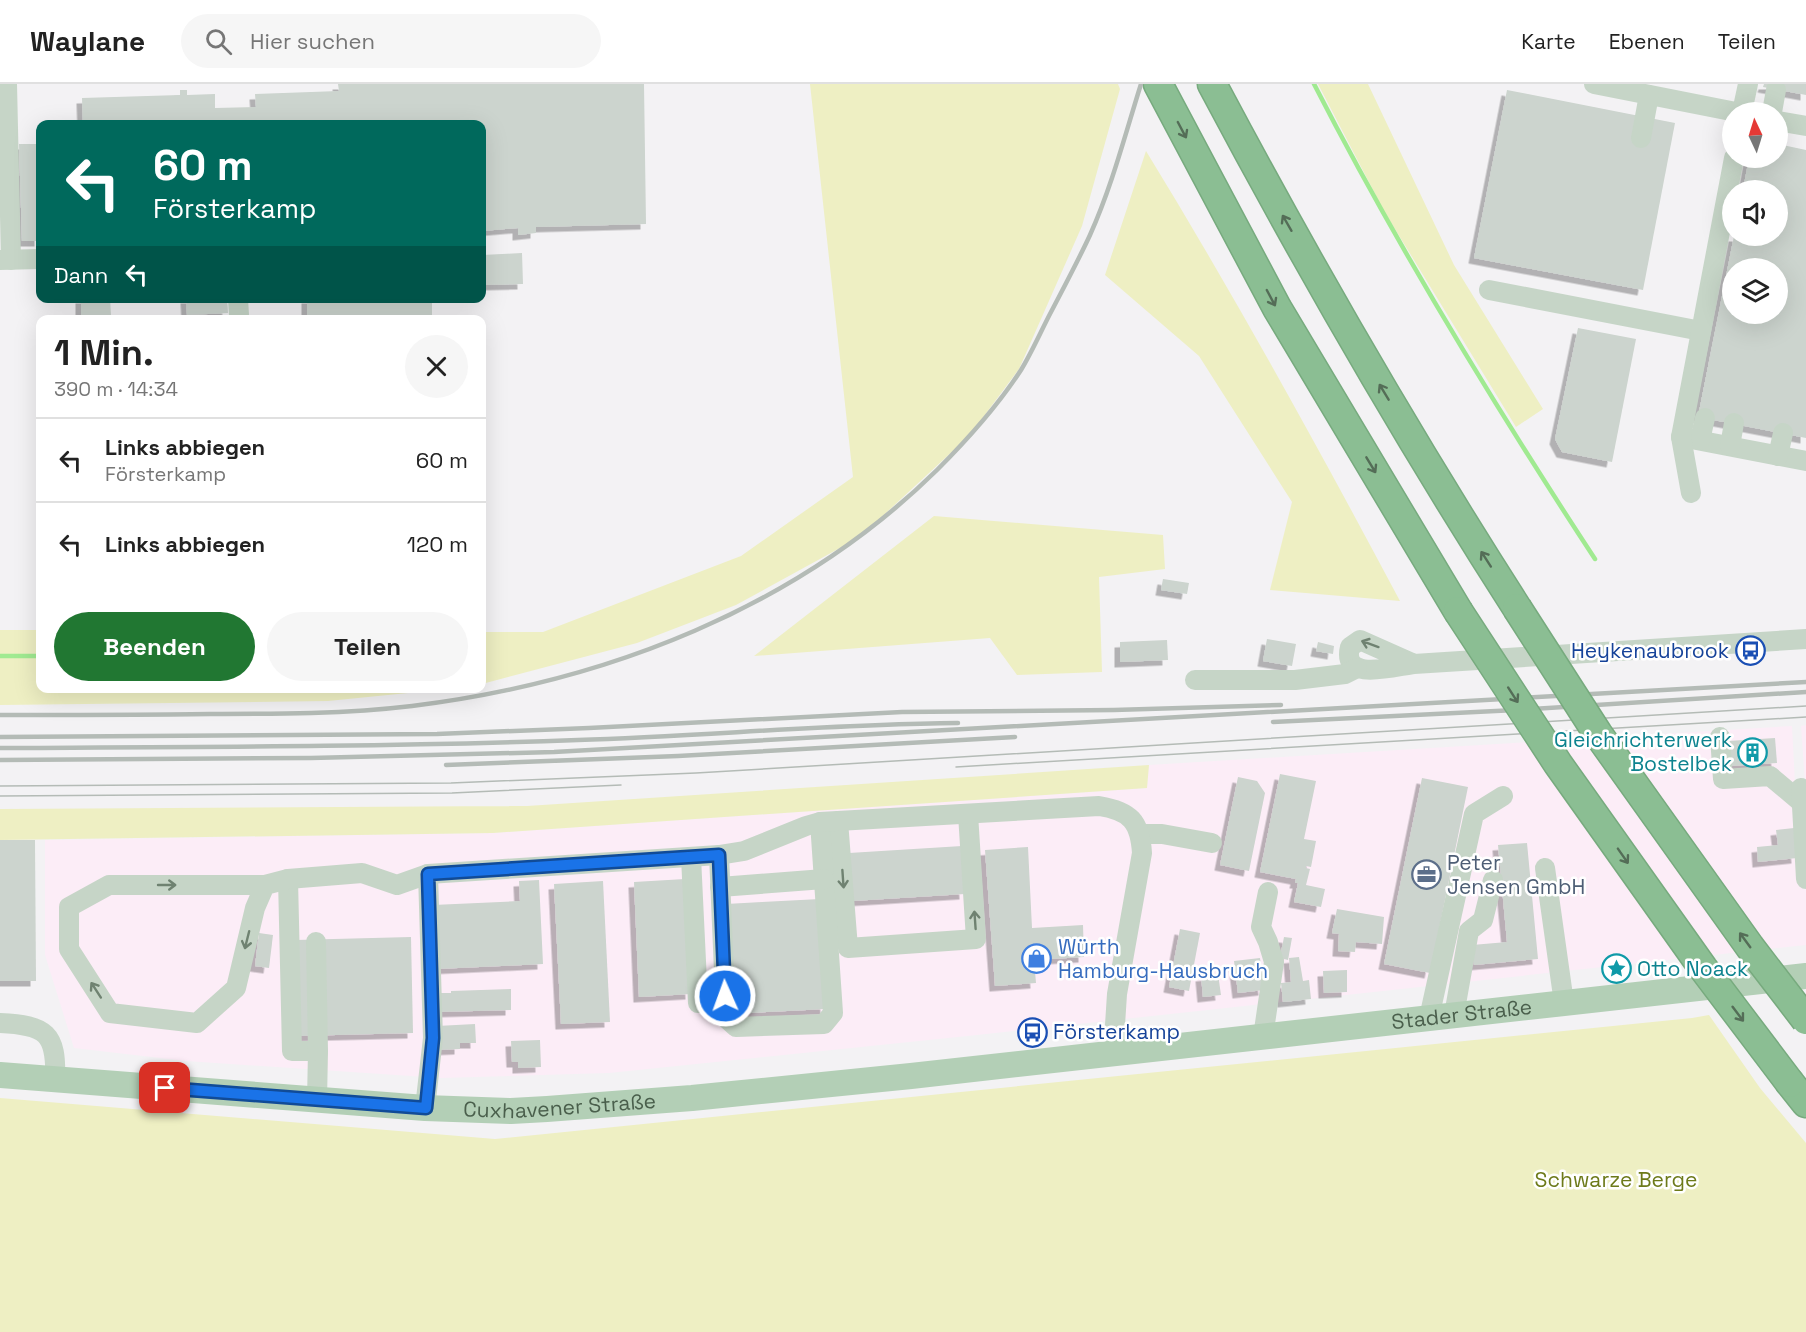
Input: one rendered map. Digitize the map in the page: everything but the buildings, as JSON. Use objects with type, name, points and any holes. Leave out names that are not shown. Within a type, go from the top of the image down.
[{"type":"highway","points":[[1212,84],[1283,216],[1380,386],[1465,527],[1598,734],[1744,938],[1806,1020]]},
{"type":"highway","points":[[1158,86],[1277,308],[1458,611],[1558,764],[1696,958],[1798,1093]]},
{"type":"main road","name":"Stader Straße","points":[[1118,1053],[1806,976]]},
{"type":"main road","name":"Cuxhavener Straße","points":[[0,1076],[426,1108],[511,1111],[599,1106],[826,1085],[1118,1053]]},
{"type":"street","points":[[7,84],[5,260],[36,259]]},
{"type":"street","points":[[1594,84],[1722,109]]},
{"type":"street","points":[[1744,102],[1748,84]]},
{"type":"street","points":[[1774,102],[1776,90]]},
{"type":"street","points":[[1641,138],[1648,95]]},
{"type":"street","points":[[1788,123],[1806,126]]},
{"type":"street","points":[[1691,493],[1681,436],[1732,168]]},
{"type":"street","points":[[1489,290],[1701,331]]},
{"type":"street","points":[[1700,440],[1705,418]]},
{"type":"street","points":[[1730,446],[1734,423]]},
{"type":"street","points":[[1778,456],[1783,433]]},
{"type":"street","points":[[1681,436],[1806,461]]},
{"type":"street","points":[[1414,664],[1360,640],[1350,647],[1348,653],[1352,665],[1357,668],[1377,669],[1414,664],[1806,639]]},
{"type":"street","points":[[1195,680],[1295,680],[1345,674],[1357,668]]},
{"type":"street","points":[[1720,737],[1723,779],[1770,776],[1802,801],[1806,879]]},
{"type":"street","points":[[1442,1016],[1474,814],[1503,796]]},
{"type":"street","points":[[265,885],[255,908],[236,988],[198,1023],[111,1013],[69,949],[69,907],[109,885],[265,885],[288,879],[362,873],[397,885],[428,874],[719,855],[744,851],[806,826],[829,821],[1099,806],[1118,809],[1129,816],[1140,834],[1142,853],[1115,1010],[1118,1053]]},
{"type":"street","points":[[829,821],[848,948],[976,939],[968,814]]},
{"type":"street","points":[[719,855],[726,1018],[736,1027],[824,1024],[833,1013],[824,879],[829,821]]},
{"type":"street","points":[[1140,834],[1162,834],[1212,843]]},
{"type":"street","points":[[691,857],[698,1003]]},
{"type":"street","points":[[1545,868],[1564,1003]]},
{"type":"street","points":[[426,1108],[433,1038],[428,874]]},
{"type":"street","points":[[288,879],[292,1051],[318,1051]]},
{"type":"street","points":[[720,886],[824,879]]},
{"type":"street","points":[[1442,1016],[1469,931],[1483,920],[1492,880]]},
{"type":"street","points":[[1263,1037],[1274,962],[1261,927],[1268,892]]},
{"type":"street","points":[[316,942],[317,1100]]},
{"type":"street","points":[[0,1023],[22,1025],[45,1034],[55,1050],[55,1080]]},
{"type":"shaded area","points":[[1806,725],[1806,945],[609,1073],[441,1078],[186,1061],[74,1048],[45,955],[45,840],[493,833],[1147,788],[1149,765],[1792,726],[1795,784],[1805,783],[1801,726]]},
{"type":"green space","points":[[810,84],[1118,84],[1120,89],[1082,226],[1019,369],[970,435],[860,537],[736,605],[637,643],[486,683],[486,632],[543,632],[741,556],[853,477]]},
{"type":"green space","points":[[1318,84],[1368,84],[1454,265],[1543,409],[1516,427],[1384,211]]},
{"type":"green space","points":[[1146,151],[1276,374],[1400,601],[1270,590],[1292,502],[1199,356],[1105,275]]},
{"type":"green space","points":[[934,516],[1163,535],[1165,569],[1099,577],[1102,672],[1017,675],[990,638],[754,656]]},
{"type":"green space","points":[[0,630],[36,630],[36,693],[408,693],[328,701],[0,705]]},
{"type":"green space","points":[[1149,765],[1147,788],[493,833],[0,840],[0,809],[527,806]]},
{"type":"green space","name":"Schwarze Berge","points":[[1709,1015],[1760,1088],[1806,1143],[1806,1332],[0,1332],[0,1098],[495,1139]]},
{"type":"waterway","points":[[1314,84],[1413,266],[1520,443],[1595,559]]},
{"type":"waterway","points":[[0,656],[36,656]]},
{"type":"tram line","points":[[0,786],[451,783],[696,773],[1806,706]]},
{"type":"tram line","points":[[956,767],[1806,717]]},
{"type":"tram line","points":[[0,796],[452,793],[621,785]]},
{"type":"railway","points":[[0,715],[286,714],[362,711],[485,695],[556,678],[626,657],[695,631],[761,599],[823,562],[882,519],[949,458],[1002,397],[1029,356],[1098,217],[1141,84]]},
{"type":"railway","points":[[0,760],[311,758],[554,752],[1806,682]]},
{"type":"railway","points":[[1273,722],[1806,692]]},
{"type":"railway","points":[[0,737],[437,734],[902,712],[1114,710],[1281,705]]},
{"type":"railway","points":[[0,748],[506,742],[958,723]]},
{"type":"railway","points":[[446,765],[678,756],[1015,737]]},
{"type":"place","name":"Heykenaubrook","points":[[1750,651]]},
{"type":"place","name":"Gleichrichterwerk Bostelbek","points":[[1753,752]]},
{"type":"place","name":"Peter Jensen GmbH","points":[[1426,875]]},
{"type":"place","name":"Würth Hamburg-Hausbruch","points":[[1037,959]]},
{"type":"place","name":"Otto Noack","points":[[1616,969]]},
{"type":"place","name":"Försterkamp","points":[[1032,1032]]},
{"type":"route","points":[[165,1088],[426,1108],[433,1038],[428,874],[719,855],[725,996]]}]
